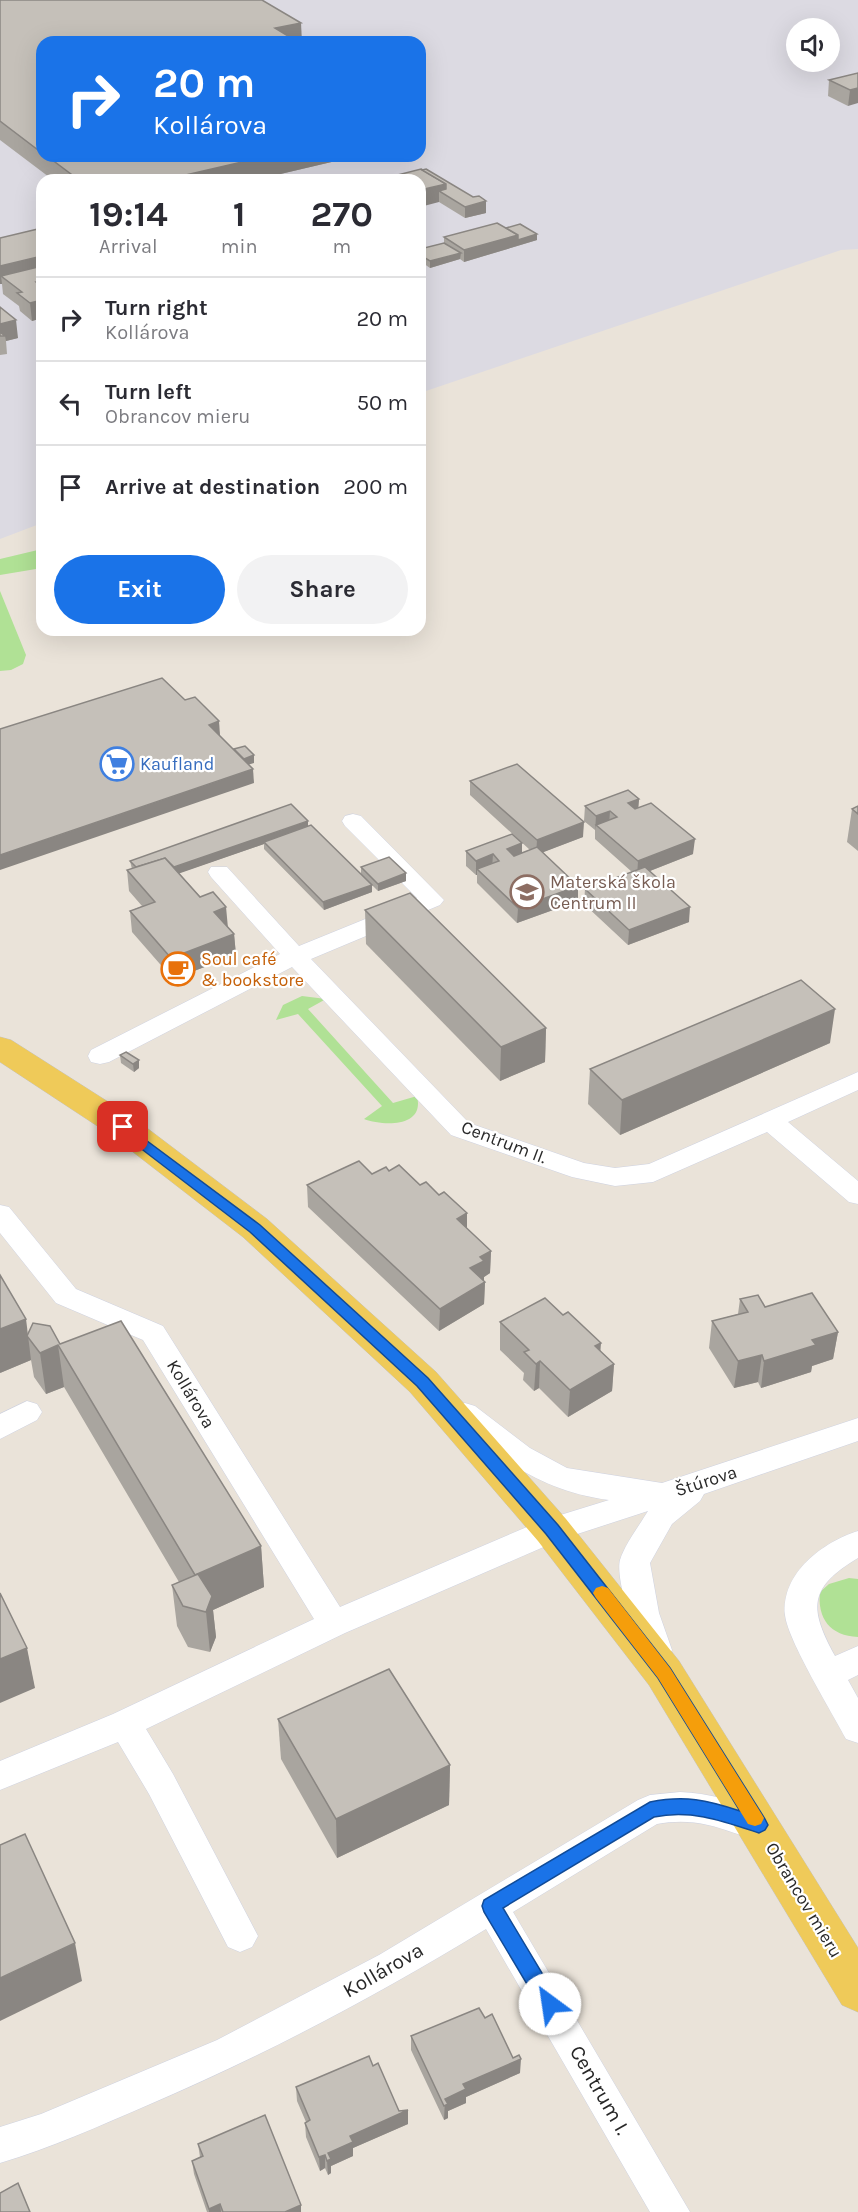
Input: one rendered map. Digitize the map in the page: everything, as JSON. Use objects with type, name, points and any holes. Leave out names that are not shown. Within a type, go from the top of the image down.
[{"type":"main road","name":"Obrancov mieru","points":[[0,1047],[123,1127],[255,1228],[423,1382],[552,1530],[664,1673],[858,1990]]},
{"type":"street","points":[[100,1056],[294,956],[432,900],[353,821]]},
{"type":"street","name":"Centrum II.","points":[[219,872],[294,956],[460,1130],[581,1170],[615,1177],[653,1173],[858,1080]]},
{"type":"street","points":[[770,1120],[858,1196]]},
{"type":"street","name":"Kollárova","points":[[0,1214],[66,1296],[153,1333],[334,1624]]},
{"type":"street","points":[[423,1382],[518,1454],[557,1476],[604,1487],[665,1494]]},
{"type":"street","points":[[0,1428],[27,1412]]},
{"type":"street","name":"Štúrova","points":[[552,1530],[858,1429]]},
{"type":"street","points":[[664,1673],[643,1613],[635,1562],[661,1516],[702,1482]]},
{"type":"street","points":[[0,1776],[125,1724],[334,1624],[552,1530]]},
{"type":"street","points":[[858,1544],[814,1573],[803,1588],[801,1617],[858,1729]]},
{"type":"street","points":[[829,1674],[858,1659]]},
{"type":"street","points":[[125,1724],[161,1784],[240,1936]]},
{"type":"street","name":"Kollárova","points":[[0,2145],[43,2132],[230,2052],[392,1967],[650,1810],[675,1805],[708,1809],[759,1825]]},
{"type":"street","name":"Centrum I.","points":[[491,1906],[671,2212]]},
{"type":"shaded area","points":[[0,0],[858,0],[858,249],[841,250],[426,391],[426,174],[36,174],[36,525],[0,539]]},
{"type":"green space","points":[[36,550],[36,569],[0,575],[0,559]]},
{"type":"green space","points":[[0,591],[26,655],[23,664],[11,670],[0,671]]},
{"type":"green space","points":[[302,996],[326,999],[308,1009],[393,1103],[417,1096],[418,1106],[415,1114],[401,1122],[391,1123],[364,1119],[382,1106],[298,1014],[276,1020],[283,1005]]},
{"type":"green space","points":[[849,1578],[858,1579],[858,1637],[848,1636],[833,1629],[827,1624],[821,1610],[820,1592],[829,1584]]},
{"type":"building","points":[[0,0],[262,0],[301,23],[275,28],[288,36],[36,36],[36,148],[0,121]]},
{"type":"building","points":[[858,73],[858,88],[850,90],[829,80]]},
{"type":"building","points":[[55,162],[242,162],[190,174],[71,174]]},
{"type":"building","points":[[421,169],[446,184],[426,189],[426,174],[401,174]]},
{"type":"building","points":[[426,169],[473,197],[479,196],[486,201],[465,207],[439,191],[446,189],[446,184],[422,170]]},
{"type":"building","points":[[497,223],[518,235],[464,250],[444,237]]},
{"type":"building","points":[[520,224],[537,234],[518,240],[518,235],[506,228]]},
{"type":"building","points":[[36,229],[36,257],[0,266],[0,238]]},
{"type":"building","points":[[444,243],[461,253],[430,261],[426,259],[426,248]]},
{"type":"building","points":[[36,267],[36,302],[30,303],[17,293],[22,292],[1,276]]},
{"type":"building","points":[[0,307],[16,320],[0,324]]},
{"type":"building","name":"Kaufland","points":[[162,678],[185,700],[195,697],[219,721],[209,725],[253,769],[0,855],[0,729]]},
{"type":"building","points":[[245,746],[254,755],[244,759],[234,749]]},
{"type":"building","points":[[517,764],[584,822],[537,840],[470,781]]},
{"type":"building","points":[[628,790],[639,799],[628,803],[635,809],[651,803],[695,839],[638,861],[596,825],[617,817],[610,811],[596,816],[585,806]]},
{"type":"building","points":[[291,804],[308,821],[174,867],[165,858],[136,867],[130,861]]},
{"type":"building","points":[[858,806],[858,814],[852,809]]},
{"type":"building","points":[[311,825],[372,885],[323,902],[264,842]]},
{"type":"building","points":[[512,834],[522,843],[507,849],[514,856],[537,847],[578,886],[518,908],[477,869],[499,861],[493,854],[476,861],[466,851]]},
{"type":"building","points":[[389,857],[406,873],[378,884],[361,867]]},
{"type":"building","points":[[165,858],[200,897],[213,892],[226,907],[214,912],[234,934],[171,958],[130,911],[155,902],[127,870]]},
{"type":"building","points":[[645,867],[690,907],[629,930],[585,889]]},
{"type":"building","points":[[410,893],[546,1028],[501,1047],[365,910]]},
{"type":"building","points":[[801,980],[835,1009],[622,1100],[590,1069]]},
{"type":"building","points":[[126,1052],[139,1060],[133,1064],[120,1055]]},
{"type":"building","points":[[359,1161],[372,1174],[386,1167],[389,1171],[399,1165],[420,1185],[426,1182],[439,1195],[444,1192],[467,1213],[457,1219],[491,1251],[480,1257],[484,1261],[470,1268],[485,1282],[440,1309],[307,1185]]},
{"type":"building","points":[[0,1275],[26,1319],[0,1329]]},
{"type":"building","points":[[812,1293],[838,1332],[812,1340],[816,1345],[764,1361],[762,1355],[738,1361],[712,1321],[748,1312],[740,1299],[758,1295],[765,1307]]},
{"type":"building","points":[[545,1298],[563,1315],[568,1312],[601,1343],[595,1346],[614,1364],[570,1390],[540,1361],[536,1364],[524,1352],[529,1350],[500,1322]]},
{"type":"building","points":[[121,1321],[261,1546],[195,1575],[58,1345],[40,1353],[27,1336],[33,1323],[50,1326],[60,1344]]},
{"type":"building","points":[[198,1574],[212,1596],[206,1612],[183,1606],[172,1585]]},
{"type":"building","points":[[0,1593],[27,1648],[0,1659]]},
{"type":"building","points":[[389,1669],[450,1765],[336,1819],[278,1719]]},
{"type":"building","points":[[25,1834],[75,1943],[0,1978],[0,1845]]},
{"type":"building","points":[[479,2008],[485,2018],[492,2014],[513,2058],[519,2055],[521,2059],[463,2084],[466,2089],[445,2099],[448,2104],[444,2106],[411,2036]]},
{"type":"building","points":[[369,2056],[373,2066],[378,2063],[399,2111],[408,2110],[350,2136],[353,2142],[328,2153],[331,2159],[327,2161],[325,2155],[319,2157],[305,2123],[310,2120],[296,2087]]},
{"type":"building","points":[[265,2115],[301,2205],[285,2212],[223,2212],[220,2204],[209,2209],[192,2161],[203,2156],[198,2144]]},
{"type":"building","points":[[18,2183],[30,2212],[0,2212],[0,2193]]},
{"type":"slow traffic","points":[[602,1593],[664,1673],[755,1818]]},
{"type":"place","name":"Kaufland","points":[[117,764]]},
{"type":"place","name":"Materská škola Centrum II","points":[[527,892]]},
{"type":"place","name":"Soul café & bookstore","points":[[178,969]]},
{"type":"route","points":[[123,1127],[255,1228],[423,1382],[552,1530],[664,1673],[759,1825],[708,1809],[675,1805],[650,1810],[620,1826],[491,1906],[550,2004]]}]
